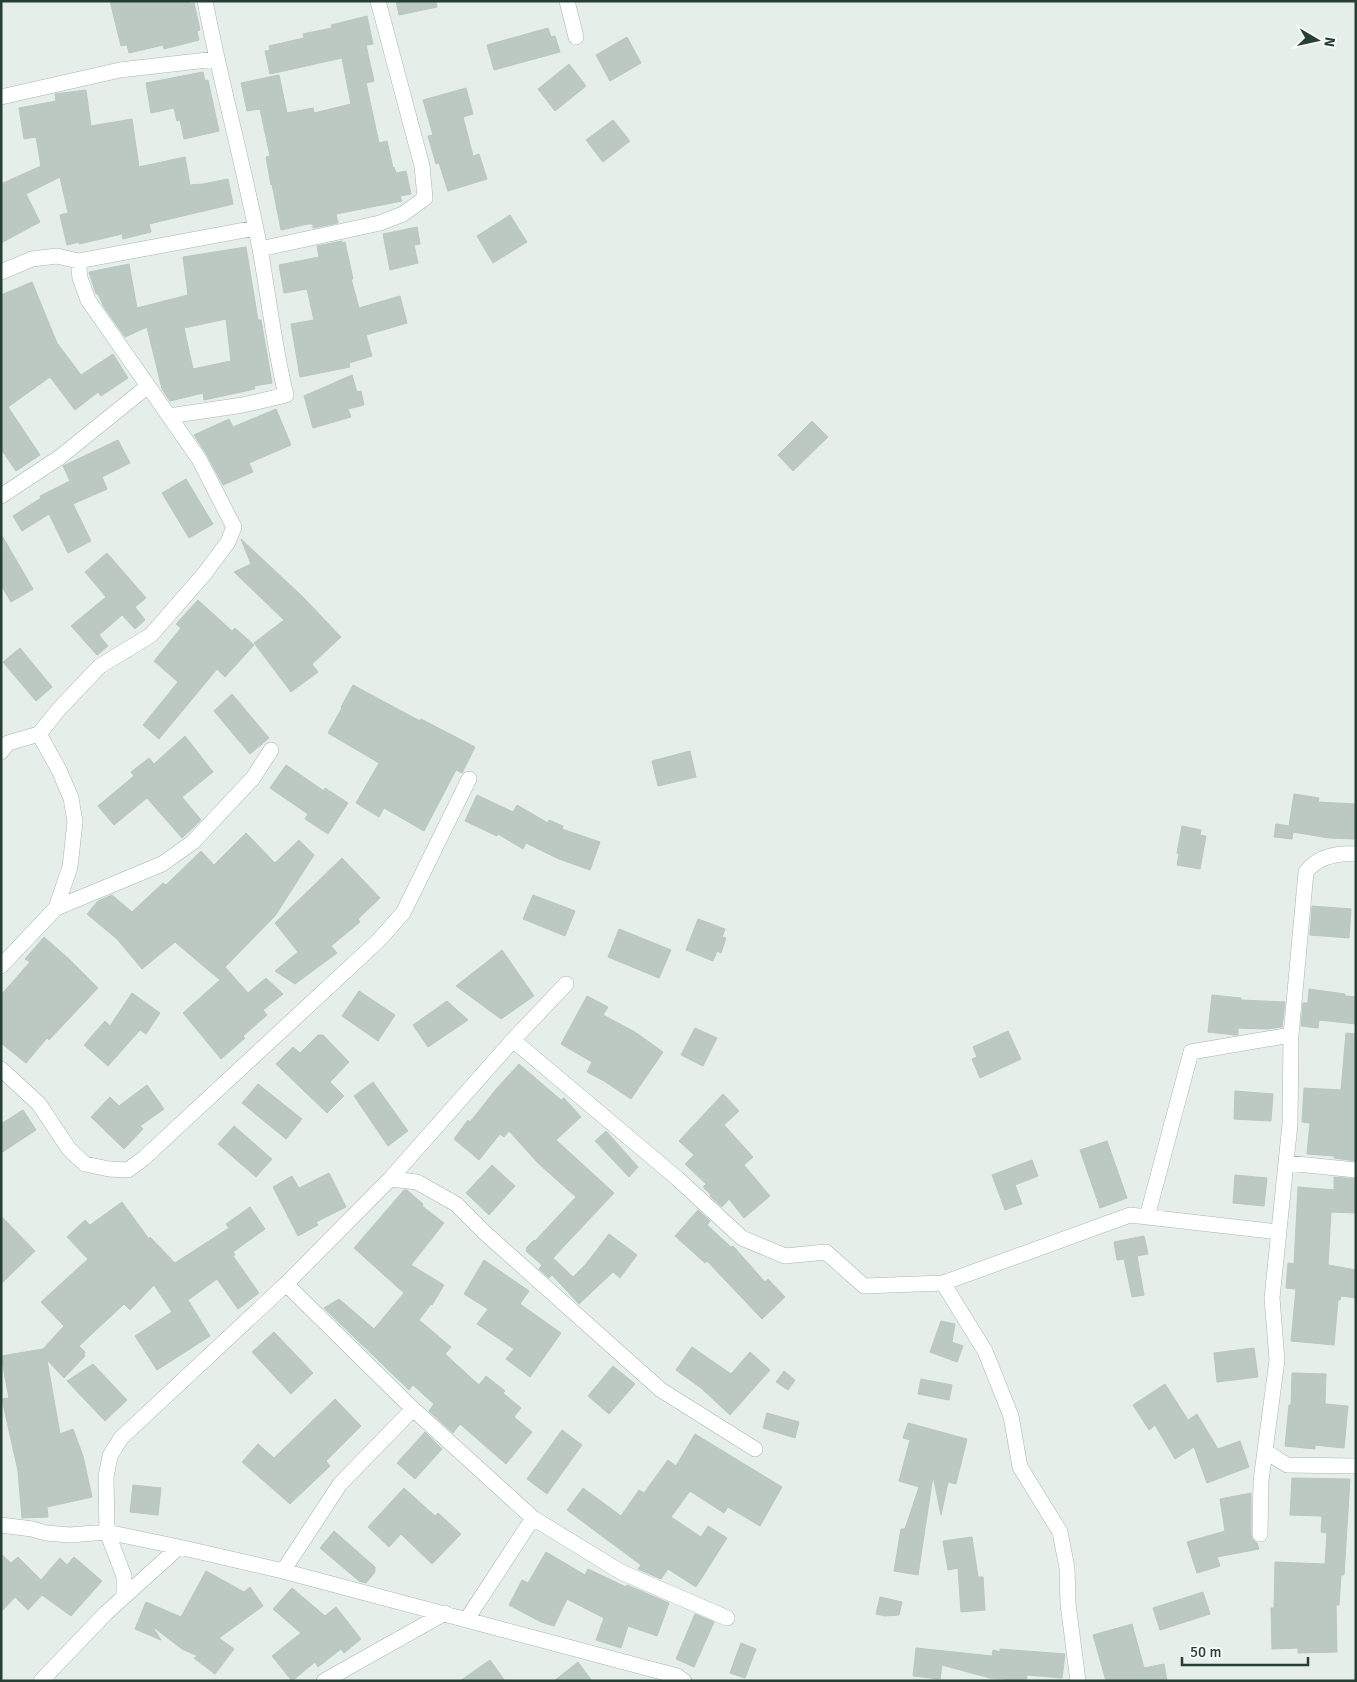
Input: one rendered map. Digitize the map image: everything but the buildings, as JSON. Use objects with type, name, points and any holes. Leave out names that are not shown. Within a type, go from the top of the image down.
[{"type":"street","points":[[169,416],[243,405],[286,395],[260,249],[238,144],[216,59],[205,1]]},
{"type":"street","points":[[260,249],[380,223],[403,214],[425,198],[422,166],[378,1]]},
{"type":"street","points":[[567,1],[576,37]]},
{"type":"street","points":[[1,97],[120,70],[216,59]]},
{"type":"street","points":[[1,272],[32,259],[57,256],[78,261],[255,228]]},
{"type":"street","points":[[1,752],[8,744],[39,734],[59,709],[100,666],[151,635],[228,542],[234,526],[199,458],[88,300],[80,278],[78,261]]},
{"type":"street","points":[[1,496],[60,457],[148,386]]},
{"type":"street","points":[[39,734],[59,770],[71,798],[75,822],[70,867],[56,908]]},
{"type":"street","points":[[1,966],[56,908],[162,864],[194,842],[253,778],[271,750]]},
{"type":"street","points":[[1,1069],[39,1104],[69,1149],[85,1164],[109,1169],[128,1170],[144,1158],[378,941],[403,913],[469,779]]},
{"type":"street","points":[[1260,1534],[1261,1481],[1277,1360],[1272,1298],[1287,1163],[1290,1124],[1291,1035],[1306,872],[1313,863],[1338,853],[1356,854]]},
{"type":"street","points":[[124,1597],[124,1576],[107,1532],[106,1476],[110,1456],[121,1438],[286,1284],[390,1179],[513,1040],[566,984]]},
{"type":"street","points":[[1147,1218],[1191,1052],[1291,1035]]},
{"type":"street","points":[[513,1040],[678,1179],[742,1238],[785,1256],[826,1252],[864,1286],[943,1283],[1130,1215],[1278,1232]]},
{"type":"street","points":[[1287,1163],[1356,1170]]},
{"type":"street","points":[[390,1179],[417,1182],[456,1204],[485,1233],[661,1390],[755,1449]]},
{"type":"street","points":[[943,1283],[985,1351],[1011,1416],[1020,1467],[1060,1532],[1067,1568],[1068,1604],[1078,1681]]},
{"type":"street","points":[[286,1284],[413,1409],[533,1518],[621,1572],[726,1618]]},
{"type":"street","points":[[284,1571],[340,1484],[413,1409]]},
{"type":"street","points":[[1265,1451],[1287,1465],[1356,1466]]},
{"type":"street","points":[[467,1619],[533,1518]]},
{"type":"street","points":[[1,1525],[70,1535],[107,1532],[179,1547],[284,1571],[445,1613],[677,1679]]},
{"type":"street","points":[[41,1681],[106,1613],[179,1547]]},
{"type":"street","points":[[324,1681],[445,1613]]}]
